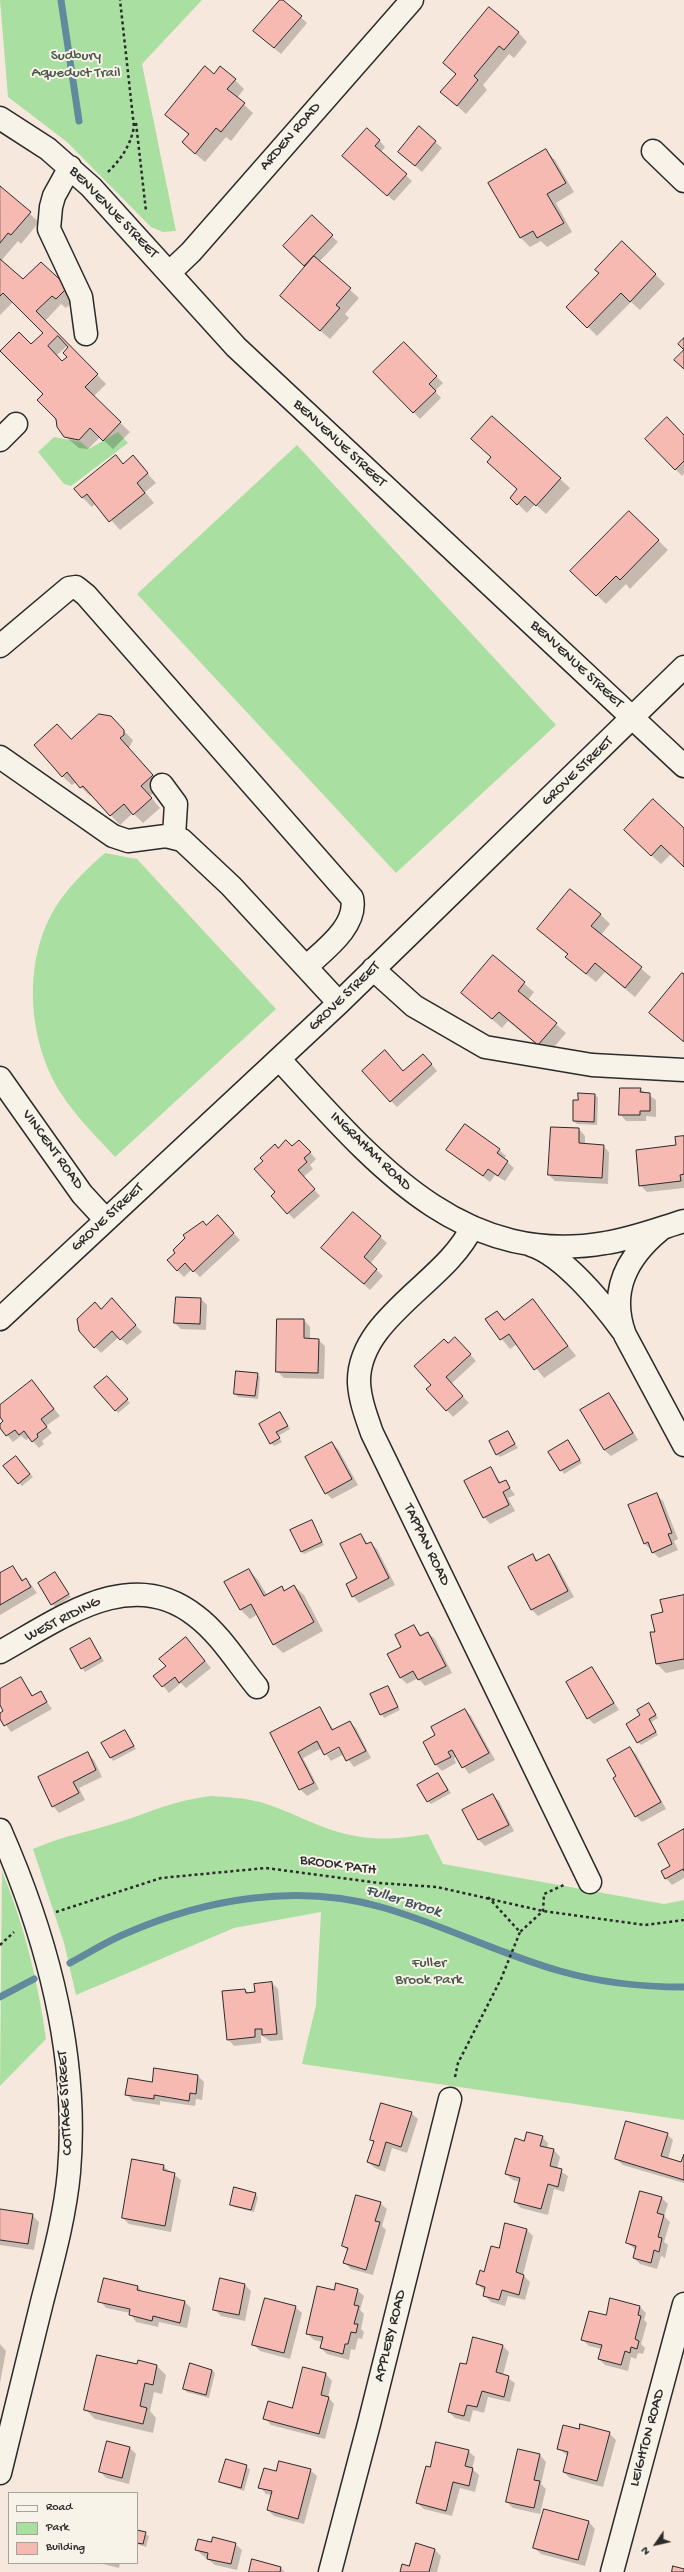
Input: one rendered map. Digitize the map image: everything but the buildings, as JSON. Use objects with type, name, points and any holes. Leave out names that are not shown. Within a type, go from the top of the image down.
[{"type":"street","name":"ARDEN ROAD","points":[[169,273],[191,252],[412,0]]},
{"type":"street","name":"BENVENUE STREET","points":[[0,118],[21,130],[70,167],[92,187],[236,347],[684,766]]},
{"type":"street","points":[[653,151],[684,181]]},
{"type":"street","points":[[70,167],[54,196],[51,207],[50,229],[81,297],[86,334]]},
{"type":"street","points":[[0,440],[16,424]]},
{"type":"street","points":[[0,646],[69,588],[76,587],[86,594],[352,898],[354,907],[346,926],[306,967]]},
{"type":"street","name":"GROVE STREET","points":[[0,1320],[339,1003],[633,719],[684,667]]},
{"type":"street","points":[[0,757],[114,836],[128,841],[174,836],[189,846],[231,886],[339,1003]]},
{"type":"street","points":[[162,785],[176,804],[174,836]]},
{"type":"street","points":[[373,969],[414,1006],[485,1047],[578,1064],[684,1070]]},
{"type":"street","name":"INGRAHAM ROAD","points":[[279,1060],[366,1152],[394,1178],[426,1203],[472,1227],[520,1242],[556,1245],[589,1245],[621,1240],[675,1224]]},
{"type":"street","name":"VINCENT ROAD","points":[[0,1078],[82,1194],[106,1220]]},
{"type":"street","points":[[675,1224],[643,1246],[634,1256],[625,1276],[618,1298],[618,1316],[625,1335],[684,1445]]},
{"type":"street","name":"TAPPAN ROAD","points":[[472,1227],[456,1255],[373,1337],[360,1366],[361,1399],[372,1433],[588,1878]]},
{"type":"street","points":[[520,1242],[543,1250],[562,1265],[605,1308],[625,1335]]},
{"type":"street","name":"WEST RIDING","points":[[0,1652],[88,1604],[111,1596],[158,1595],[178,1603],[197,1616],[257,1687]]},
{"type":"street","name":"COTTAGE STREET","points":[[0,1830],[35,1919],[51,1975],[64,2041],[70,2110],[69,2171],[60,2230],[0,2474]]},
{"type":"street","name":"APPLEBY ROAD","points":[[330,2572],[369,2424],[450,2099]]},
{"type":"street","name":"LEIGHTON ROAD","points":[[612,2572],[684,2304]]},
{"type":"path","points":[[120,0],[146,216]]},
{"type":"path","points":[[92,187],[114,165],[131,141],[134,127],[134,108]]},
{"type":"path","name":"BROOK PATH","points":[[0,1945],[16,1931],[35,1919],[161,1878],[266,1868],[379,1883],[437,1887],[543,1911],[646,1925],[684,1920]]},
{"type":"path","points":[[450,2099],[458,2063],[501,1979],[520,1932],[543,1911],[544,1894],[588,1878]]},
{"type":"path","points":[[488,1898],[520,1932]]},
{"type":"green space","name":"Sudbury Aqueduct Trail","points":[[0,0],[202,0],[142,64],[176,231],[163,232],[151,227],[67,142],[8,97]]},
{"type":"green space","points":[[118,432],[128,443],[71,486],[64,484],[38,452],[54,437],[81,442],[89,449]]},
{"type":"green space","points":[[297,445],[556,725],[396,873],[137,594]]},
{"type":"green space","points":[[105,853],[137,859],[276,1009],[115,1157],[74,1112],[62,1095],[50,1073],[41,1049],[35,1023],[33,997],[34,971],[39,945],[48,921],[61,899],[71,886]]},
{"type":"green space","name":"Fuller Brook Park","points":[[211,1796],[260,1802],[335,1831],[367,1838],[407,1837],[428,1834],[443,1864],[664,1904],[684,1900],[684,2120],[302,2064],[316,2005],[321,1912],[234,1928],[76,1995],[64,1943],[33,1849],[169,1805]]},
{"type":"green space","points":[[2,1871],[17,1912],[29,1954],[39,1996],[46,2039],[0,2086]]},
{"type":"waterway","points":[[61,0],[79,121]]},
{"type":"waterway","name":"Fuller Brook","points":[[70,1963],[120,1936],[157,1921],[188,1911],[252,1898],[317,1896],[349,1900],[381,1907],[426,1922],[537,1964],[591,1979],[622,1984],[684,1987]]},
{"type":"waterway","name":"Fuller Brook","points":[[0,1997],[34,1979]]}]
